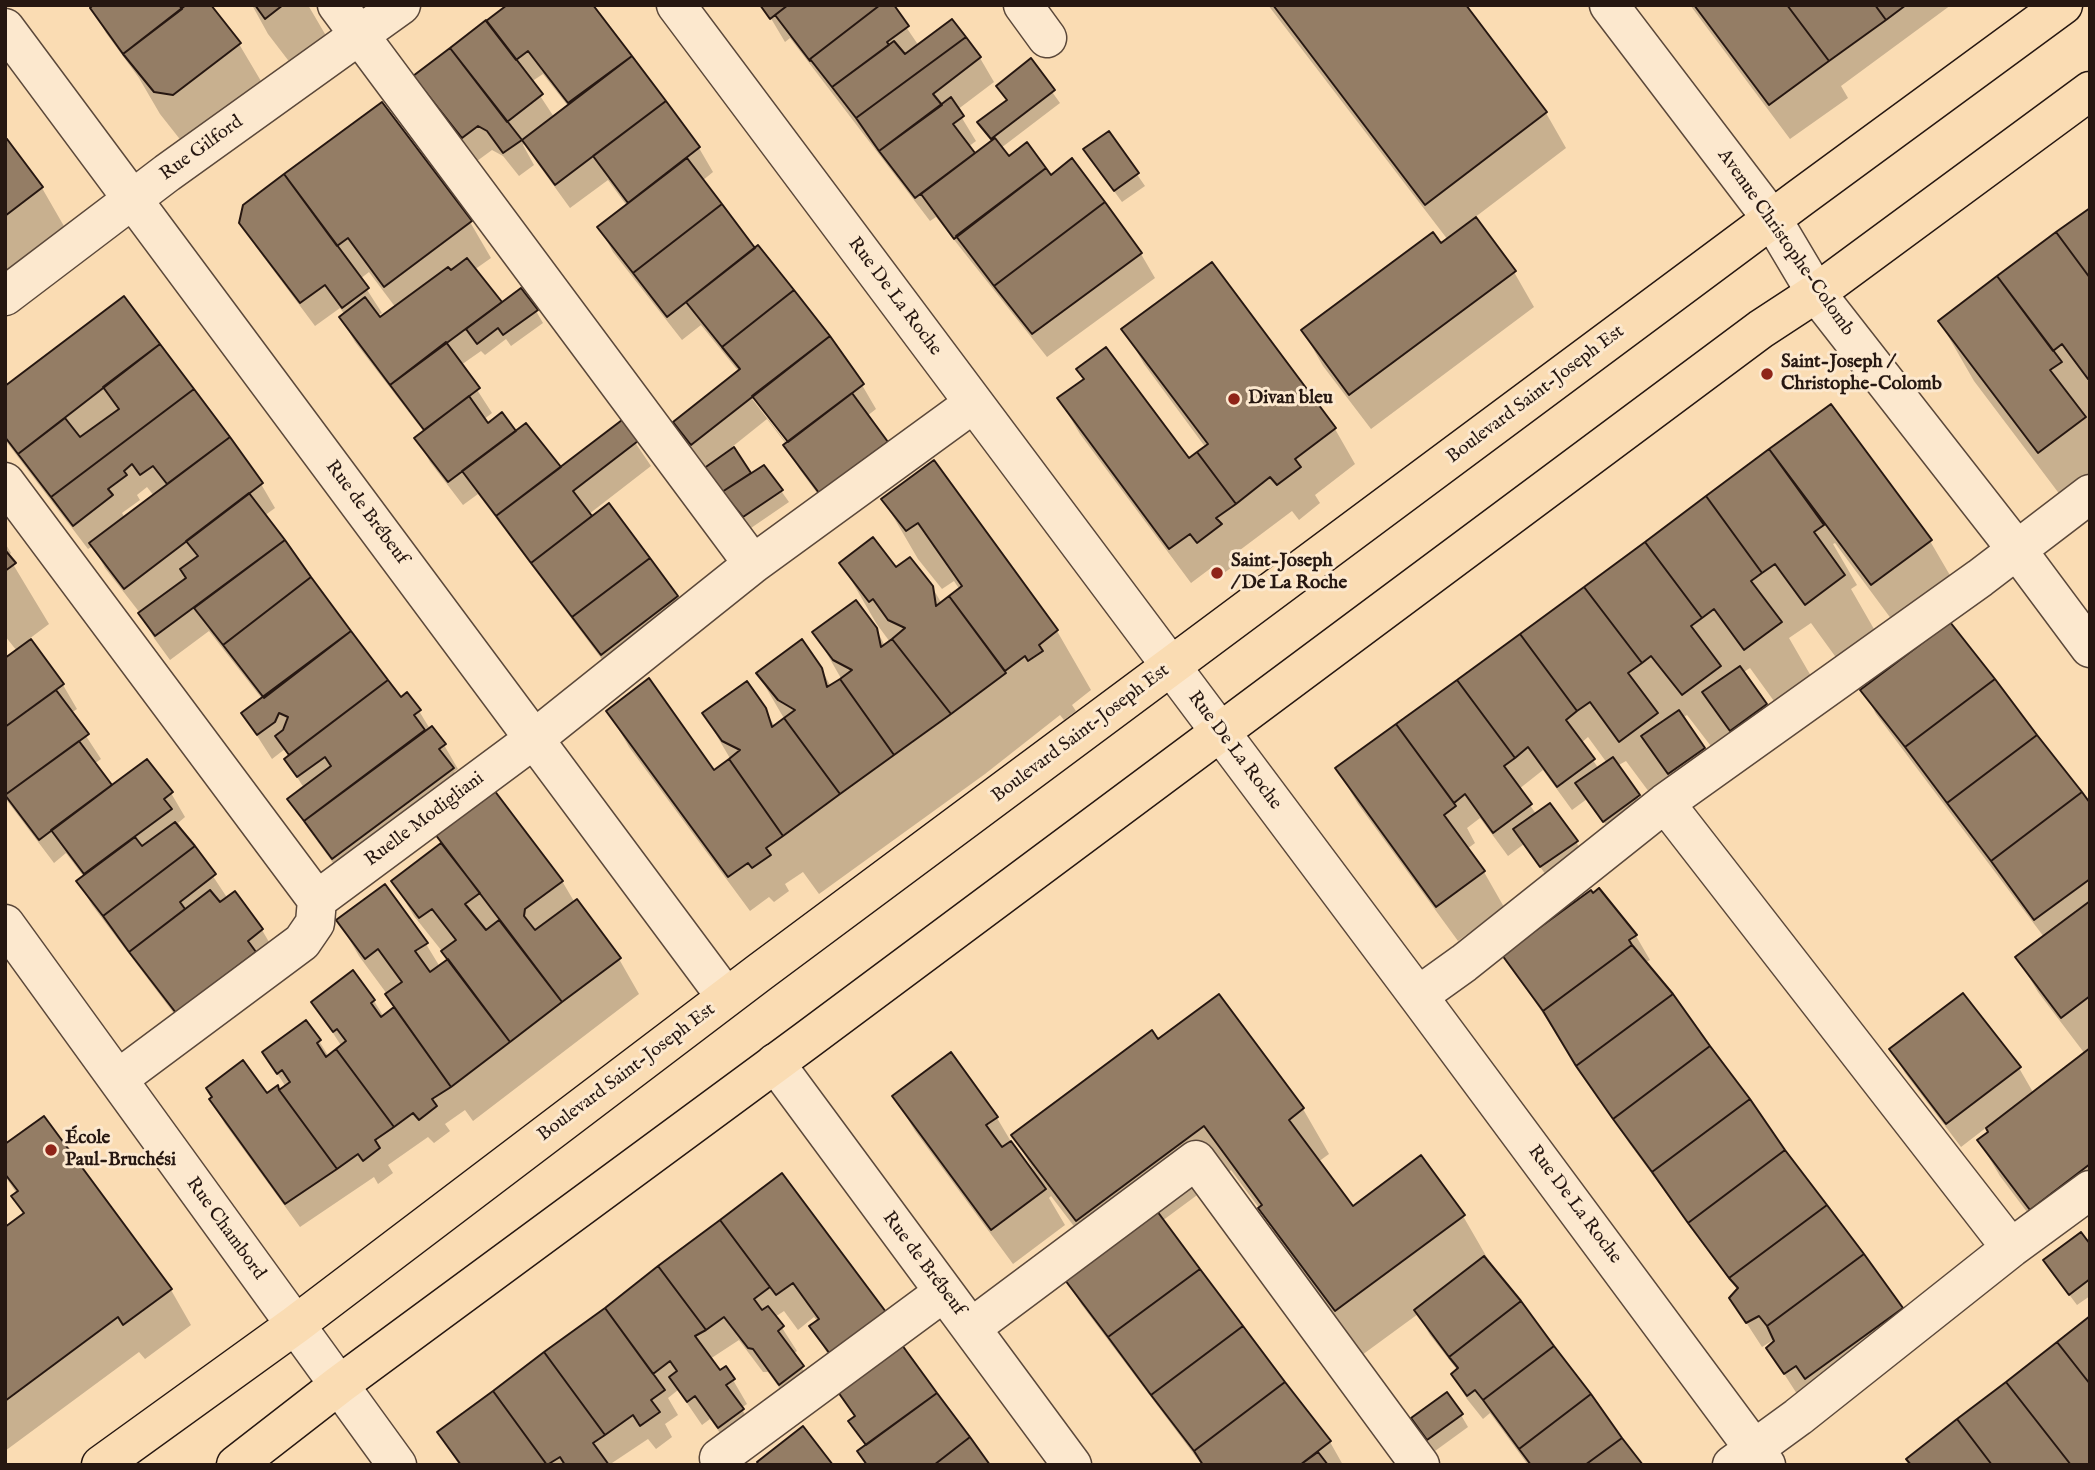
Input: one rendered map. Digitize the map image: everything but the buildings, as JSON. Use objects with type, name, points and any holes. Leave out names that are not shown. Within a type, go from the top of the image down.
[{"type":"main road","name":"Boulevard Saint-Joseph Est","points":[[101,1465],[295,1325],[726,997],[2063,5]]},
{"type":"main road","points":[[236,1465],[339,1385],[1761,329],[1816,293],[2090,91]]},
{"type":"street","points":[[337,5],[753,564]]},
{"type":"street","name":"Rue Gilford","points":[[5,296],[132,200],[401,5]]},
{"type":"street","name":"Rue De La Roche","points":[[676,5],[1418,996],[1751,1459]]},
{"type":"street","points":[[1023,5],[1047,38]]},
{"type":"street","name":"Avenue Christophe-Colomb","points":[[1609,5],[1772,219],[1816,293],[2090,648]]},
{"type":"street","name":"Rue de Brébeuf","points":[[5,28],[726,997]]},
{"type":"street","name":"Ruelle Modigliani","points":[[317,900],[534,739],[753,564],[974,403]]},
{"type":"street","points":[[5,482],[317,900],[315,923],[302,942],[118,1079]]},
{"type":"street","points":[[1418,996],[1464,963],[1665,803],[2017,550],[2090,494]]},
{"type":"street","points":[[1665,803],[2011,1248]]},
{"type":"street","name":"Rue Chambord","points":[[5,924],[397,1465]]},
{"type":"street","name":"Rue de Brébeuf","points":[[775,1063],[1072,1465]]},
{"type":"street","points":[[971,1328],[1196,1160],[1420,1465]]},
{"type":"street","points":[[1751,1459],[1798,1416],[2011,1248],[2090,1190]]},
{"type":"street","points":[[718,1462],[944,1292]]},
{"type":"place","name":"Saint-Joseph / Christophe-Colomb","points":[[1767,374]]},
{"type":"place","name":"Divan bleu","points":[[1234,399]]},
{"type":"place","name":"Saint-Joseph / De La Roche","points":[[1217,573]]},
{"type":"place","name":"École Paul-Bruchési","points":[[51,1150]]}]
